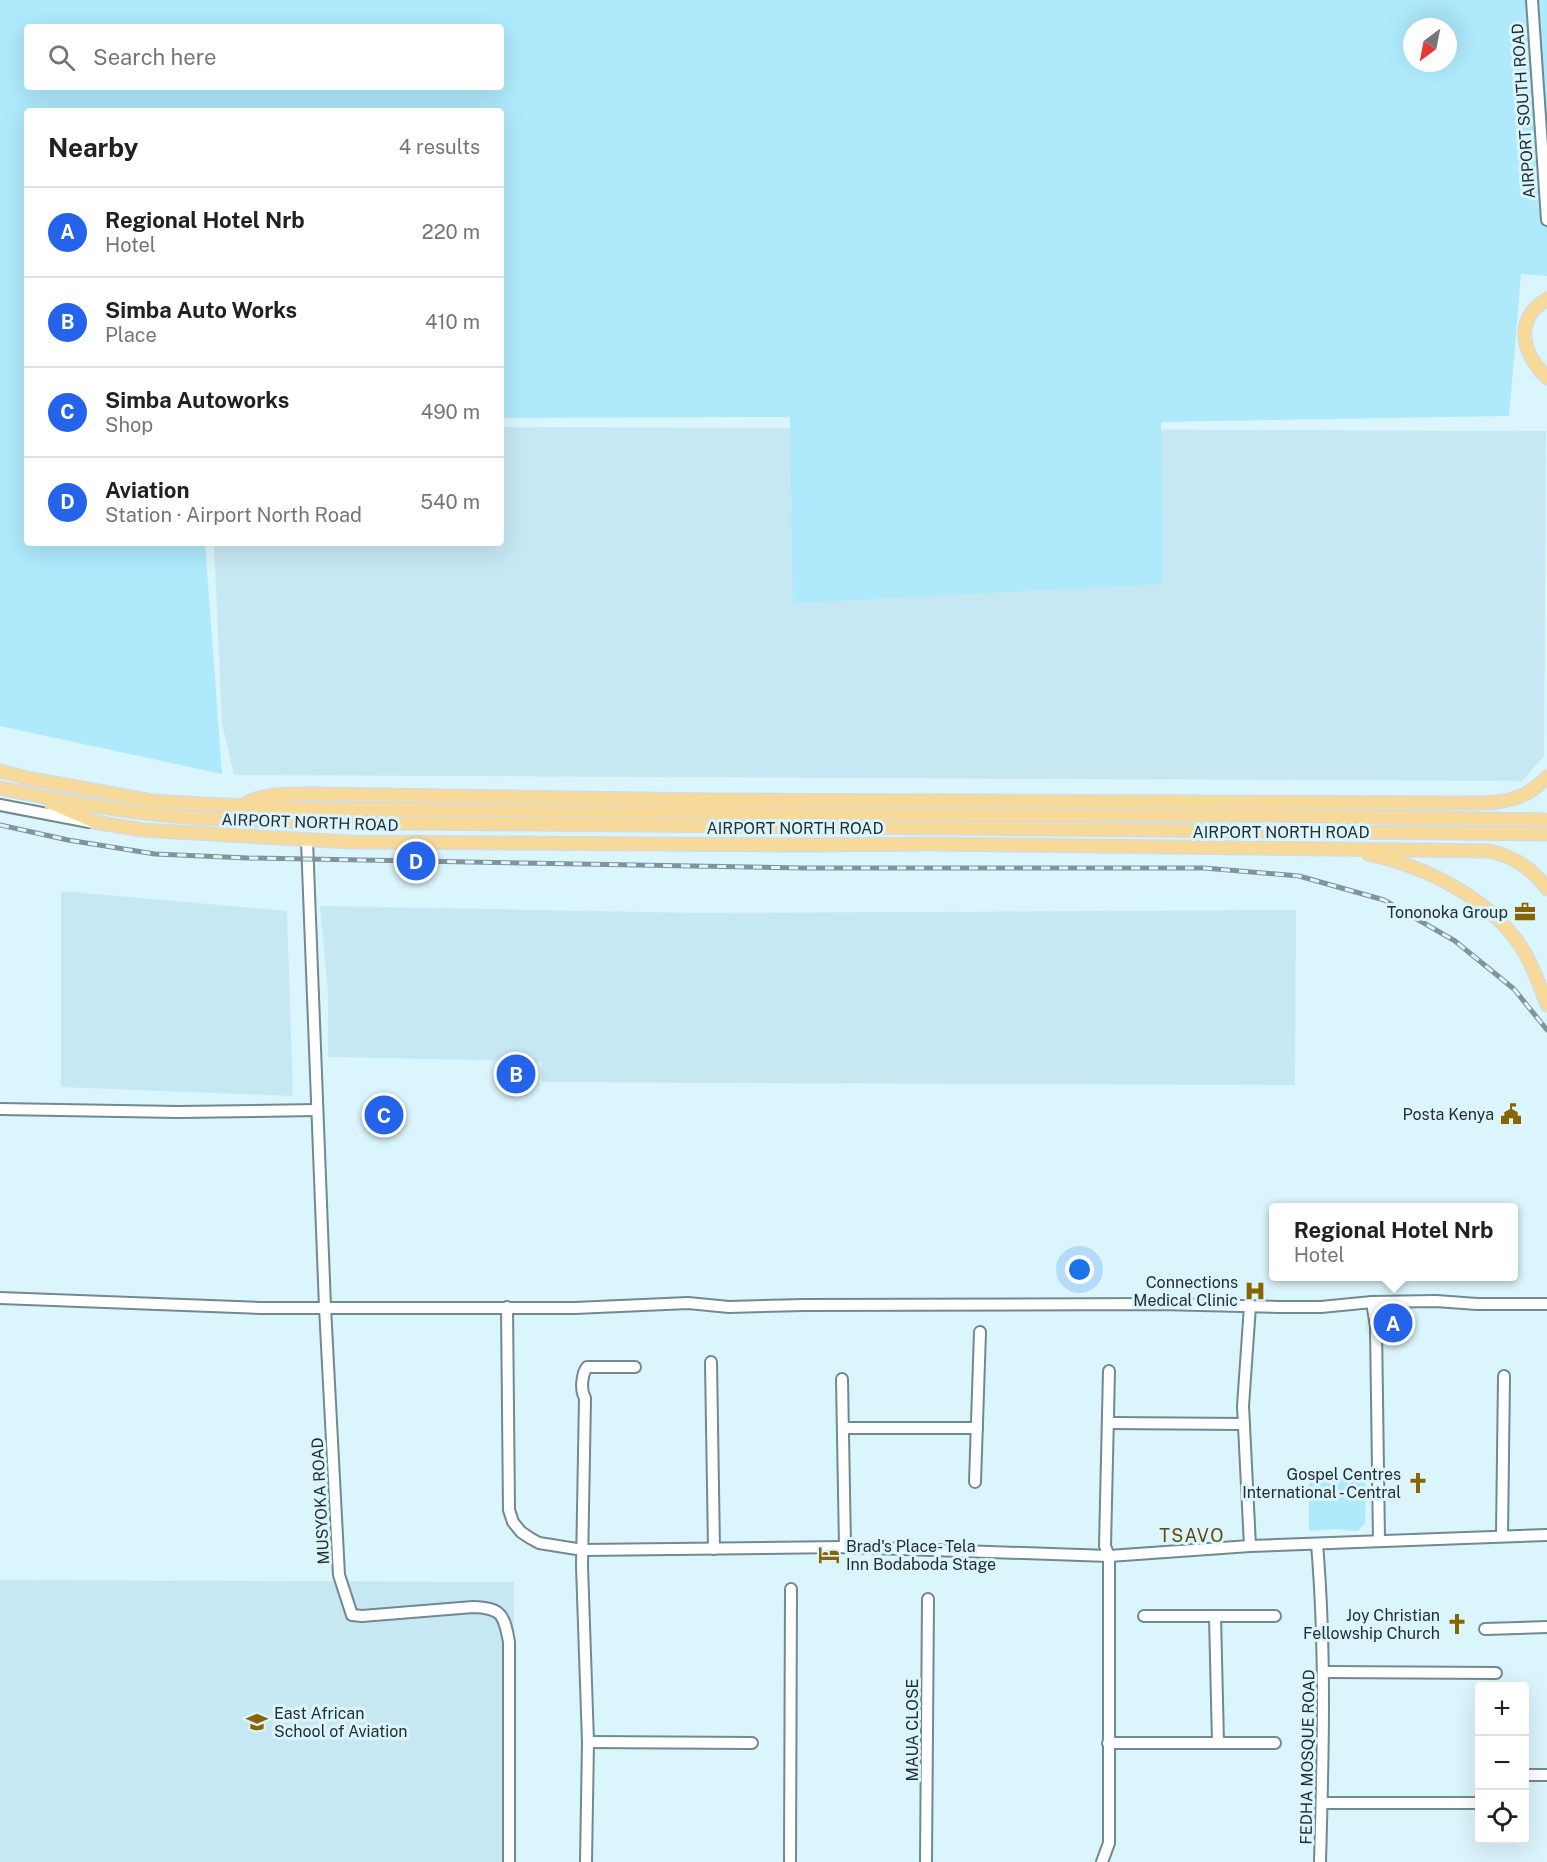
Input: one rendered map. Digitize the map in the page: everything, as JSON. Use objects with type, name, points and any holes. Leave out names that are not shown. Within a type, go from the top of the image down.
[{"type":"main road","points":[[1547,299],[1534,310],[1524,329],[1530,358],[1547,378]]},
{"type":"main road","name":"AIRPORT NORTH ROAD","points":[[0,771],[152,801],[240,805],[427,810],[1266,815],[1547,820]]},
{"type":"main road","name":"AIRPORT NORTH ROAD","points":[[240,805],[274,795],[320,794],[712,800],[1485,803],[1517,799],[1533,790],[1547,777]]},
{"type":"main road","name":"AIRPORT NORTH ROAD","points":[[0,788],[133,811],[199,818],[316,822],[1547,834]]},
{"type":"main road","name":"AIRPORT NORTH ROAD","points":[[37,795],[95,822],[142,830],[307,841],[661,845],[931,844],[1413,849],[1495,852],[1518,861],[1533,873],[1547,890]]},
{"type":"main road","points":[[931,844],[968,839],[1022,837],[1070,829]]},
{"type":"main road","points":[[1349,849],[1407,865],[1458,889],[1489,912],[1512,935],[1527,956],[1547,1005]]},
{"type":"street","name":"AIRPORT SOUTH ROAD","points":[[1532,0],[1547,220]]},
{"type":"street","points":[[0,805],[95,822]]},
{"type":"street","points":[[307,841],[325,1307]]},
{"type":"street","points":[[0,1109],[178,1112],[317,1110]]},
{"type":"street","points":[[0,1298],[260,1308],[575,1308],[687,1303],[760,1307],[1140,1304],[1321,1307],[1372,1302],[1436,1301],[1477,1304],[1547,1304]]},
{"type":"street","points":[[1372,1302],[1376,1327],[1379,1541]]},
{"type":"street","points":[[1250,1306],[1243,1388],[1250,1546]]},
{"type":"street","name":"MUSYOKA ROAD","points":[[325,1307],[339,1575],[352,1614],[362,1616],[473,1607],[497,1611],[505,1621],[509,1642],[509,1862]]},
{"type":"street","points":[[507,1307],[509,1510],[513,1522],[530,1539],[539,1543],[583,1550],[845,1547],[1109,1556],[1250,1546],[1547,1535]]},
{"type":"street","points":[[975,1482],[980,1332]]},
{"type":"street","points":[[711,1362],[714,1549]]},
{"type":"street","points":[[586,1862],[588,1742],[583,1614],[585,1398],[582,1394],[585,1370],[591,1367],[635,1367]]},
{"type":"street","points":[[1104,1861],[1109,1843],[1109,1556],[1105,1546],[1109,1371]]},
{"type":"street","points":[[1502,1536],[1504,1376]]},
{"type":"street","points":[[842,1379],[845,1547]]},
{"type":"street","points":[[1109,1424],[1244,1424]]},
{"type":"street","points":[[844,1428],[977,1428]]},
{"type":"street","name":"FEDHA MOSQUE ROAD","points":[[1317,1544],[1323,1612],[1324,1672],[1320,1862]]},
{"type":"street","points":[[790,1862],[791,1589]]},
{"type":"street","name":"MAUA CLOSE","points":[[926,1862],[928,1599]]},
{"type":"street","points":[[1144,1616],[1275,1616]]},
{"type":"street","points":[[1215,1616],[1218,1743]]},
{"type":"street","points":[[1485,1629],[1547,1627]]},
{"type":"street","points":[[1324,1672],[1496,1673]]},
{"type":"street","points":[[588,1742],[752,1743]]},
{"type":"street","points":[[1108,1743],[1275,1743]]},
{"type":"street","points":[[1529,1775],[1547,1775]]},
{"type":"street","points":[[1322,1803],[1475,1803]]},
{"type":"shaded area","points":[[0,0],[1547,0],[1547,276],[1521,274],[1509,416],[1161,422],[1163,584],[793,603],[790,417],[504,418],[504,108],[24,108],[24,546],[205,546],[222,774],[0,726]]},
{"type":"shaded area","points":[[504,427],[1546,431],[1544,756],[1522,781],[234,775],[222,723],[214,546],[504,546]]},
{"type":"shaded area","points":[[61,891],[287,911],[293,1096],[61,1087]]},
{"type":"shaded area","points":[[320,906],[698,913],[1296,910],[1295,1085],[542,1082],[541,1061],[539,1063],[328,1057],[328,992]]},
{"type":"shaded area","points":[[1309,1478],[1366,1478],[1365,1523],[1358,1531],[1333,1529],[1309,1531]]},
{"type":"shaded area","name":"East African School of Aviation","points":[[0,1580],[514,1582],[515,1862],[0,1862]]},
{"type":"railway","points":[[0,825],[68,840],[155,854],[248,858],[803,868],[1204,868],[1299,876],[1384,900],[1455,941],[1514,989],[1547,1030]]},
{"type":"place","name":"Aviation","points":[[416,861]]},
{"type":"place","name":"Tononoka Group","points":[[1525,912]]},
{"type":"place","name":"Simba Auto Works","points":[[516,1074]]},
{"type":"place","name":"Posta Kenya","points":[[1511,1114]]},
{"type":"place","name":"Simba Autoworks","points":[[384,1115]]},
{"type":"place","name":"Connections Medical Clinic","points":[[1255,1291]]},
{"type":"place","name":"Regional Hotel Nrb","points":[[1393,1323]]},
{"type":"place","name":"Gospel Centres International - Central","points":[[1418,1483]]},
{"type":"place","name":"Brad's Place- Tela Inn Bodaboda Stage","points":[[829,1555]]},
{"type":"place","name":"Joy Christian Fellowship Church","points":[[1457,1624]]},
{"type":"place","name":"East African School of Aviation","points":[[257,1722]]},
{"type":"district","name":"TSAVO","points":[[1192,1536]]}]
